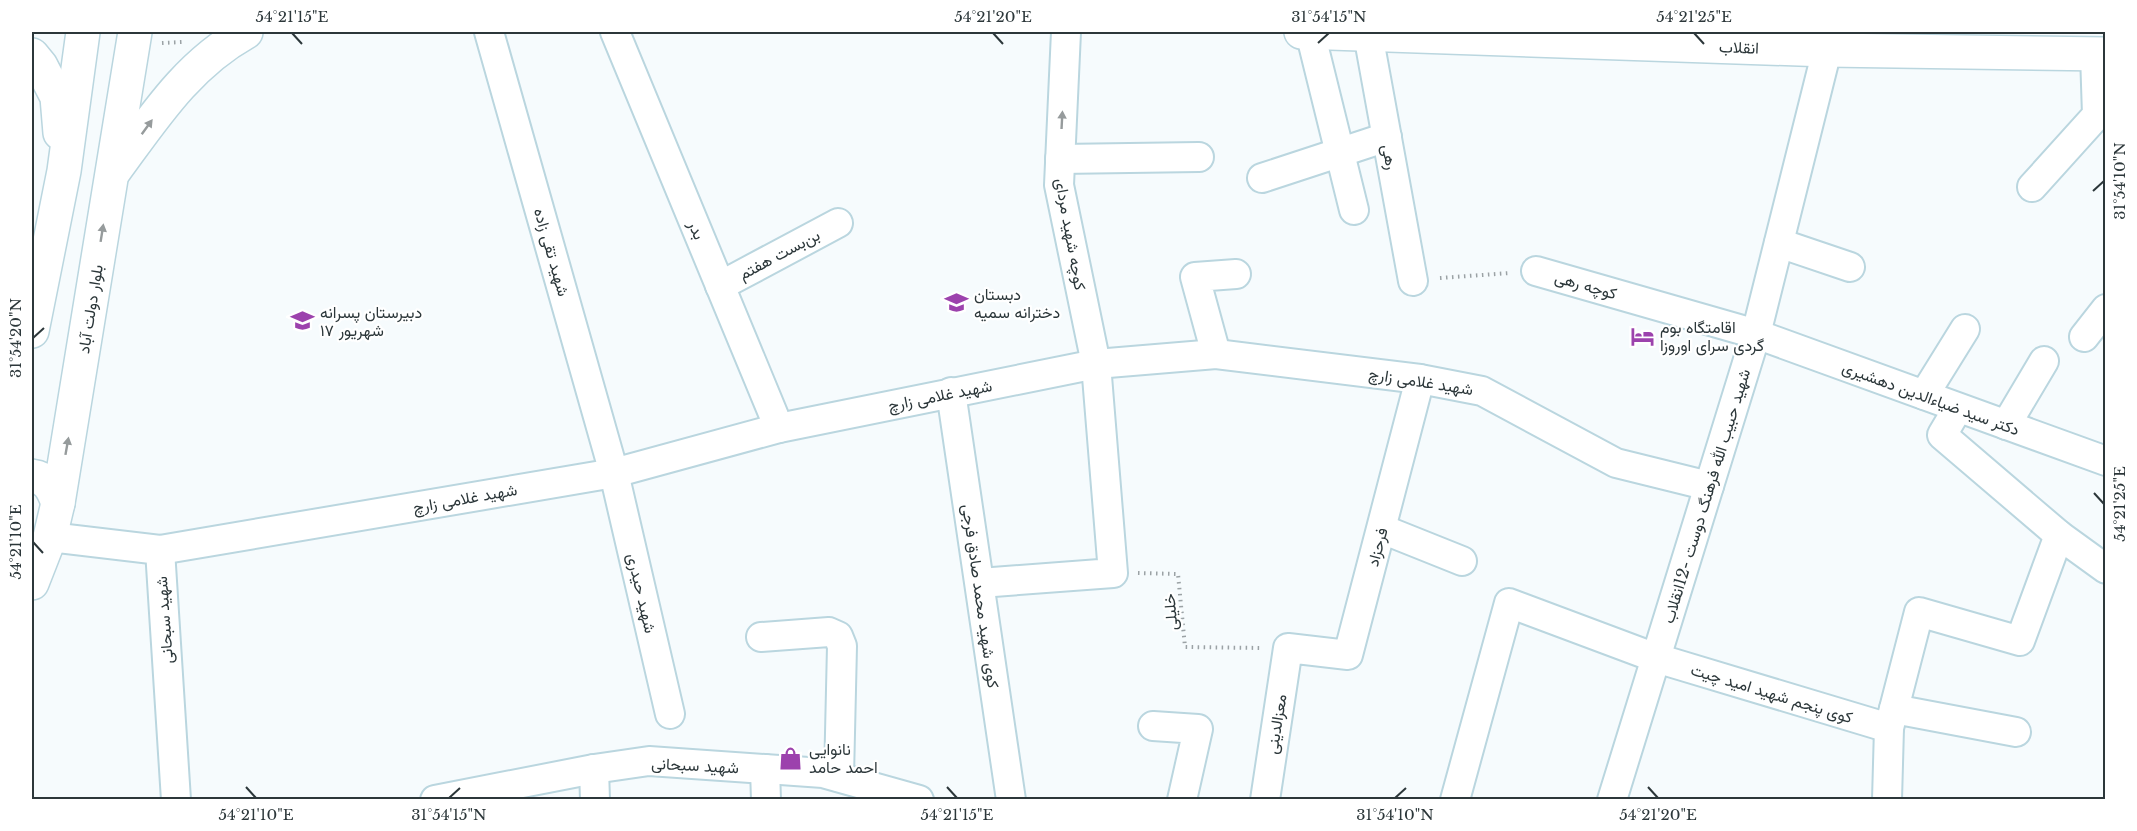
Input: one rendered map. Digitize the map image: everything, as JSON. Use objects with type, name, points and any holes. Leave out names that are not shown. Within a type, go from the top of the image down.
[{"type":"main road","points":[[32,331],[64,171],[83,32]]},
{"type":"main road","name":"بلوار دولت آباد","points":[[32,584],[50,537],[58,503],[135,32]]},
{"type":"main road","points":[[112,174],[172,93],[192,71],[223,45],[246,32]]},
{"type":"main road","name":"انقلاب","points":[[1301,32],[2001,42],[2100,54]]},
{"type":"main road","points":[[32,55],[57,97],[64,171]]},
{"type":"main road","points":[[32,476],[46,480],[58,503]]},
{"type":"street","name":"شهید تقی زاده","points":[[489,32],[614,473]]},
{"type":"street","name":"بدر","points":[[615,32],[779,428]]},
{"type":"street","name":"کوچه شهید مردای","points":[[1066,32],[1059,185],[1096,364],[1113,573]]},
{"type":"street","points":[[1310,32],[1354,210]]},
{"type":"street","name":"رهی","points":[[1368,34],[1413,280]]},
{"type":"street","name":"شهید حبیب الله فرهنگ دوست -12انقلاب","points":[[1612,800],[1756,334],[1827,41]]},
{"type":"street","points":[[2032,187],[2097,115],[2100,54]]},
{"type":"street","points":[[1262,178],[1387,137]]},
{"type":"street","points":[[1060,159],[1199,157]]},
{"type":"street","name":"بن‌بست هفتم","points":[[720,286],[838,223]]},
{"type":"street","points":[[1779,243],[1850,267]]},
{"type":"street","name":"کوچه رهی","points":[[1536,271],[1756,334]]},
{"type":"street","points":[[1216,354],[1195,277],[1236,274]]},
{"type":"street","points":[[2084,337],[2106,309]]},
{"type":"street","points":[[1924,395],[1965,329]]},
{"type":"street","name":"دکتر سید ضیاءالدین دهشیری","points":[[1756,334],[2106,461]]},
{"type":"street","name":"شهید غلامی زارچ","points":[[159,550],[614,473],[779,428],[1096,364],[1216,354],[1420,379],[1482,391],[1616,464],[1709,486]]},
{"type":"street","points":[[2006,425],[2044,361]]},
{"type":"street","name":"فرحزاد","points":[[1288,648],[1348,655],[1420,379]]},
{"type":"street","name":"کوی شهید محمد صادق فرجی","points":[[951,393],[1011,800]]},
{"type":"street","points":[[1958,408],[1942,435],[2059,535],[2102,559]]},
{"type":"street","name":"شهید حیدری","points":[[614,473],[670,714]]},
{"type":"street","points":[[1382,529],[1462,561]]},
{"type":"street","points":[[1887,800],[1892,718],[1919,612],[2020,641],[2059,535]]},
{"type":"street","points":[[50,537],[159,550]]},
{"type":"street","name":"شهید سبحانی","points":[[159,550],[176,800]]},
{"type":"street","points":[[980,584],[1113,573]]},
{"type":"street","name":"کوی پنجم شهید امید چیت","points":[[1455,800],[1509,603],[1656,658],[1892,718],[2016,732]]},
{"type":"street","points":[[761,637],[829,632],[838,636],[842,646],[839,777]]},
{"type":"street","name":"معزالدینی","points":[[1265,800],[1288,648]]},
{"type":"street","points":[[1153,726],[1198,729],[1182,800]]},
{"type":"street","name":"شهید سبحانی","points":[[435,800],[594,769],[649,761],[823,773],[919,800]]},
{"type":"street","points":[[594,769],[595,800]]},
{"type":"street","points":[[765,769],[766,800]]},
{"type":"path","name":"کوچه رهی","points":[[1413,280],[1536,271]]},
{"type":"path","name":"خلیلی","points":[[1113,573],[1178,574],[1185,647],[1288,648]]},
{"type":"place","name":"دبستان دخترانه سمیه","points":[[956,303]]},
{"type":"place","name":"دبیرستان پسرانه ۱۷ شهریور","points":[[302,321]]},
{"type":"place","name":"اقامتگاه بوم گردی سرای اوروزا","points":[[1642,336]]},
{"type":"place","name":"نانوایی احمد حامد","points":[[791,758]]}]
